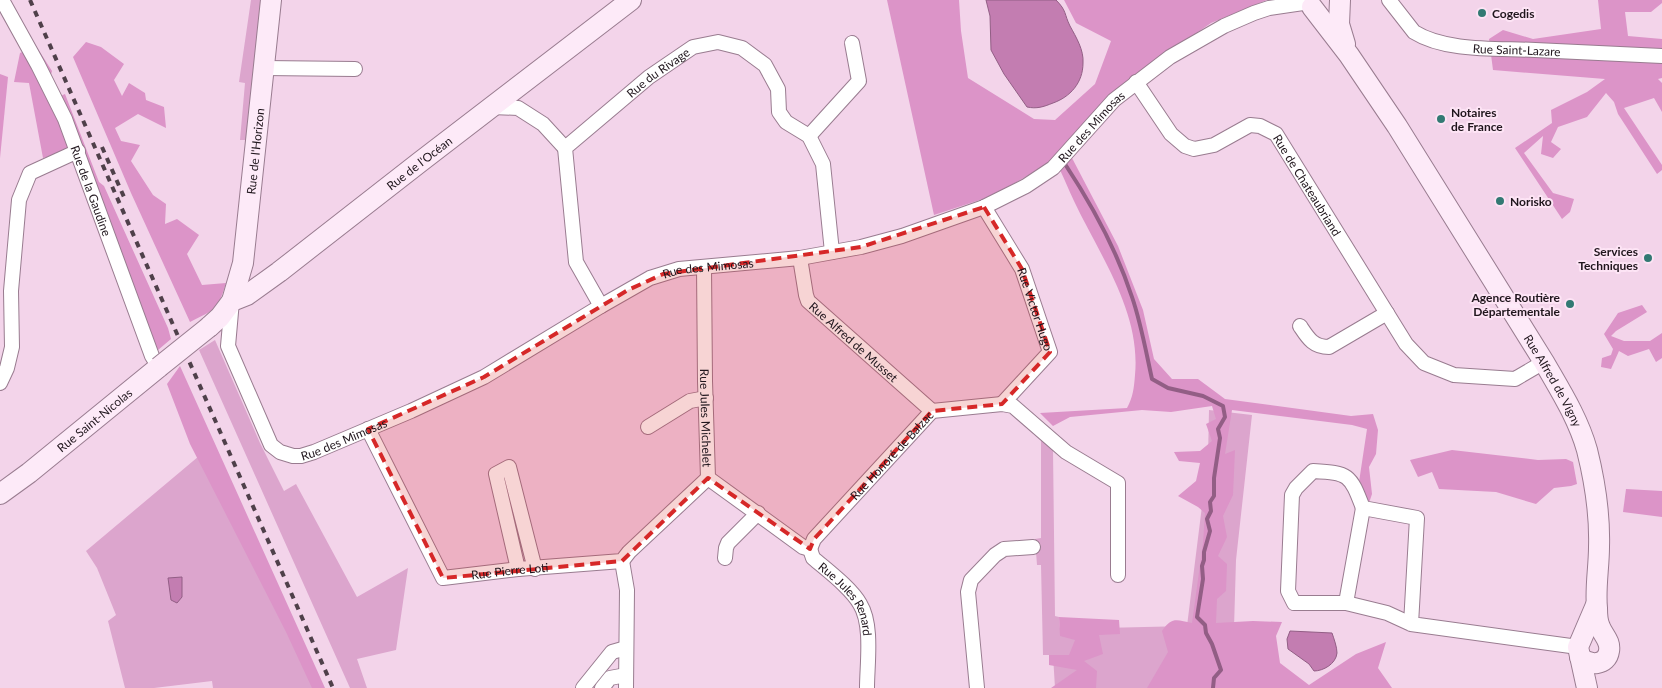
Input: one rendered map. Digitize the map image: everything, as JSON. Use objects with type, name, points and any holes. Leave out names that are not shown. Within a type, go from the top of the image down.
[{"type":"main road","name":"Rue de l'Horizon","points":[[232,300],[243,263],[271,0]]},
{"type":"main road","name":"Rue de l'Océan","points":[[209,327],[232,300],[247,295],[279,272],[631,0]]},
{"type":"main road","points":[[1305,3],[1325,7],[1340,0]]},
{"type":"main road","name":"Rue Alfred de Vigny","points":[[1340,0],[1339,24],[1349,55]]},
{"type":"main road","name":"Rue Alfred de Vigny","points":[[1305,3],[1349,55],[1397,126],[1544,362],[1582,434],[1596,490],[1599,547],[1596,605],[1599,625],[1605,636]]},
{"type":"main road","name":"Rue Saint-Nicolas","points":[[0,494],[29,473],[209,327]]},
{"type":"main road","name":"Rue Saint-Nicolas","points":[[0,504],[14,493],[29,473]]},
{"type":"main road","name":"Rue Alfred de Vigny","points":[[1580,647],[1596,605]]},
{"type":"main road","points":[[1596,632],[1605,636],[1610,650],[1600,663],[1587,688],[1580,647],[1585,634],[1596,632]]},
{"type":"main road","points":[[1580,647],[1589,663],[1600,663]]},
{"type":"street","points":[[2,0],[38,65],[65,119],[78,151]]},
{"type":"street","name":"Rue Saint-Lazare","points":[[1389,0],[1414,32],[1420,36],[1443,43],[1483,47],[1662,56]]},
{"type":"street","name":"Rue des Mimosas","points":[[232,300],[228,346],[271,445],[280,452],[301,456],[411,411],[484,377],[650,278],[679,270],[800,258],[861,247],[902,236],[984,207],[1026,186],[1052,168],[1114,100],[1170,56],[1224,26],[1273,4],[1305,3]]},
{"type":"street","name":"Rue du Rivage","points":[[565,148],[649,76],[693,47],[718,42],[742,48],[765,65],[778,89],[780,112],[786,122],[809,136]]},
{"type":"street","points":[[832,252],[823,164],[809,136],[859,80],[852,43]]},
{"type":"street","points":[[264,68],[355,69]]},
{"type":"street","name":"Rue de Chateaubriand","points":[[1136,82],[1170,134],[1185,146],[1194,149],[1214,145],[1250,125],[1260,126],[1276,134],[1406,344],[1424,363],[1454,375],[1515,379],[1544,362]]},
{"type":"street","points":[[492,107],[518,108],[543,124],[565,148],[576,262],[601,306]]},
{"type":"street","name":"Rue de la Gaudine","points":[[0,383],[7,368],[12,347],[11,291],[19,200],[30,173],[78,151],[152,356],[159,367]]},
{"type":"street","name":"Rue Victor Hugo","points":[[984,207],[1022,269],[1050,352],[1002,404]]},
{"type":"street","name":"Rue Alfred de Musset","points":[[800,258],[808,300],[932,410]]},
{"type":"street","name":"Rue Jules Michelet","points":[[704,267],[708,478],[782,531]]},
{"type":"street","points":[[1300,326],[1312,342],[1320,347],[1329,347],[1388,313]]},
{"type":"street","points":[[648,427],[690,401],[706,398]]},
{"type":"street","points":[[1002,404],[1013,406],[1066,452],[1118,483],[1118,575]]},
{"type":"street","name":"Rue Honoré de Balzac","points":[[810,549],[814,539],[932,410],[1002,404]]},
{"type":"street","name":"Rue Pierre Loti","points":[[368,429],[444,578],[518,569],[622,561]]},
{"type":"street","points":[[518,569],[496,474],[510,467],[535,568]]},
{"type":"street","points":[[1346,603],[1363,508],[1354,484],[1349,478],[1338,472],[1313,471],[1296,488],[1292,495],[1288,591],[1294,603],[1346,603],[1387,613],[1411,624],[1580,647]]},
{"type":"street","points":[[602,688],[610,678],[626,682],[627,590],[622,561],[629,552],[708,478]]},
{"type":"street","points":[[1363,508],[1417,518],[1411,624]]},
{"type":"street","points":[[724,558],[728,543],[758,513]]},
{"type":"street","name":"Rue Jules Renard","points":[[782,531],[803,547],[810,549],[813,558],[850,592],[860,604],[867,620],[867,688]]},
{"type":"street","points":[[977,688],[968,592],[971,580],[995,554],[1004,549],[1033,547]]},
{"type":"street","points":[[583,688],[612,652],[626,648]]},
{"type":"highlighted area","points":[[984,207],[1022,269],[1050,352],[1002,404],[932,411],[814,539],[810,549],[708,478],[622,561],[443,578],[368,429],[484,377],[628,290],[663,274],[861,247]]},
{"type":"shaded area","points":[[251,0],[267,0],[249,140],[240,140],[245,83],[239,82]]},
{"type":"shaded area","points":[[887,0],[959,0],[961,31],[968,78],[1034,119],[1055,120],[1095,84],[1111,41],[1076,23],[1064,0],[1267,0],[1211,23],[1132,78],[1048,164],[992,196],[934,215]]},
{"type":"shaded area","points":[[986,0],[1056,0],[1060,4],[1079,44],[1083,58],[1081,77],[1070,93],[1046,106],[1037,108],[1027,107],[1004,74],[991,50],[990,16]]},
{"type":"shaded area","points":[[1598,0],[1662,0],[1662,3],[1651,12],[1625,12],[1628,36],[1662,39],[1662,78],[1658,79],[1662,83],[1662,112],[1654,98],[1624,108],[1662,165],[1662,170],[1657,174],[1618,114],[1614,102],[1606,93],[1587,117],[1558,127],[1551,142],[1561,149],[1553,158],[1541,154],[1543,136],[1524,153],[1553,193],[1574,199],[1570,212],[1562,219],[1515,148],[1552,123],[1551,110],[1587,92],[1605,79],[1493,70],[1489,39],[1503,30],[1533,39],[1601,29]]},
{"type":"shaded area","points":[[86,42],[101,47],[124,64],[114,80],[122,96],[129,83],[145,93],[146,100],[164,107],[166,128],[138,114],[115,128],[121,141],[140,145],[131,161],[153,195],[166,204],[165,224],[177,219],[199,235],[187,254],[202,285],[226,283],[217,305],[210,312],[190,322],[131,193],[73,57]]},
{"type":"shaded area","points":[[36,46],[52,71],[46,92],[51,100],[65,94],[99,182],[104,186],[168,328],[171,339],[158,350],[73,150],[43,158],[29,83],[14,82],[20,53]]},
{"type":"shaded area","points":[[0,74],[8,77],[0,158]]},
{"type":"shaded area","points":[[1072,158],[1118,246],[1143,310],[1154,359],[1172,379],[1198,379],[1225,399],[1351,416],[1373,414],[1378,430],[1376,454],[1369,467],[1372,494],[1369,503],[1359,482],[1367,429],[1352,425],[1232,410],[1225,454],[1235,450],[1233,495],[1223,516],[1227,537],[1218,556],[1227,564],[1226,591],[1217,599],[1216,623],[1282,622],[1276,636],[1280,663],[1309,685],[1356,654],[1386,642],[1378,668],[1392,688],[1147,688],[1168,652],[1162,631],[1169,623],[1175,620],[1192,623],[1203,543],[1205,513],[1178,496],[1196,481],[1200,463],[1179,461],[1174,452],[1200,451],[1212,441],[1206,424],[1216,419],[1212,406],[1171,412],[1142,410],[1070,417],[1053,426],[1040,413],[1127,408],[1134,384],[1135,352],[1132,329],[1125,307],[1060,170]]},
{"type":"shaded area","points":[[1642,305],[1647,312],[1611,336],[1624,341],[1650,341],[1662,333],[1662,358],[1656,362],[1649,349],[1628,356],[1619,351],[1611,369],[1601,367],[1602,358],[1611,355],[1613,349],[1604,334],[1618,313]]},
{"type":"shaded area","points":[[215,340],[260,443],[284,491],[296,484],[357,597],[408,568],[396,650],[357,659],[367,688],[350,688],[199,350]]},
{"type":"shaded area","points":[[180,366],[325,688],[312,688],[286,632],[190,444],[167,384]]},
{"type":"shaded area","points":[[1209,410],[1252,415],[1236,560],[1234,628],[1249,688],[1055,688],[1053,655],[1043,655],[1041,565],[1037,565],[1035,539],[1041,538],[1041,437],[1053,450],[1055,616],[1059,617],[1060,629],[1187,626],[1208,458]]},
{"type":"shaded area","points":[[1452,450],[1538,460],[1566,459],[1573,462],[1577,484],[1554,488],[1536,504],[1496,492],[1439,489],[1432,472],[1418,477],[1410,460]]},
{"type":"shaded area","points":[[205,451],[318,688],[213,688],[212,681],[154,688],[125,688],[108,621],[116,615],[97,568],[86,551]]},
{"type":"shaded area","points":[[1626,489],[1662,491],[1662,517],[1623,512]]},
{"type":"shaded area","points":[[182,577],[182,597],[177,603],[171,600],[168,578]]},
{"type":"shaded area","points":[[1059,617],[1119,620],[1120,634],[1099,635],[1103,654],[1084,661],[1097,671],[1096,688],[1051,688],[1077,670],[1049,665],[1049,655],[1069,655],[1075,640],[1060,636]]},
{"type":"shaded area","points":[[1290,631],[1332,633],[1337,653],[1332,664],[1321,670],[1314,671],[1309,664],[1288,649],[1287,639]]},
{"type":"waterway","points":[[1065,164],[1094,212],[1126,280],[1138,317],[1152,379],[1168,388],[1203,396],[1223,406],[1225,417],[1218,429],[1220,438],[1214,478],[1214,496],[1210,502],[1211,511],[1207,519],[1210,531],[1204,552],[1203,579],[1197,617],[1205,625],[1206,633],[1221,670],[1214,678],[1213,688]]},
{"type":"railway","points":[[30,0],[333,688]]},
{"type":"railway","points":[[102,147],[124,197]]},
{"type":"place","name":"Cogedis","points":[[1482,13]]},
{"type":"place","name":"Notaires de France","points":[[1441,119]]},
{"type":"place","name":"Norisko","points":[[1500,201]]},
{"type":"place","name":"Services Techniques","points":[[1648,258]]},
{"type":"place","name":"Agence Routière Départementale","points":[[1570,304]]}]
